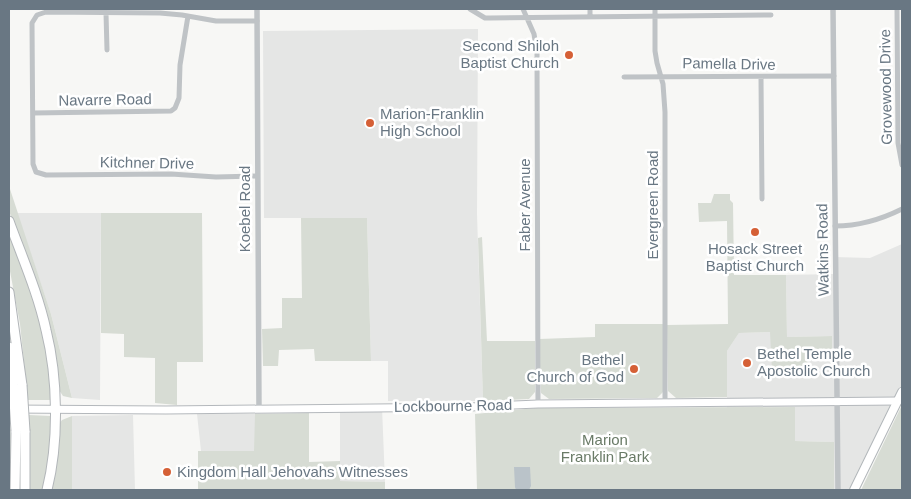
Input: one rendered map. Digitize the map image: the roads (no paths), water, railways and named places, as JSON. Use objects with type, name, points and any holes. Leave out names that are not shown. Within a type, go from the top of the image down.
[{"type":"highway","points":[[9,221],[46,329],[53,367],[55,408],[54,459],[47,490]]},
{"type":"highway","points":[[9,292],[18,385],[24,490]]},
{"type":"highway","points":[[9,347],[18,385]]},
{"type":"highway","points":[[15,490],[20,431]]},
{"type":"main road","points":[[854,490],[902,392]]},
{"type":"main road","name":"Lockbourne Road","points":[[9,408],[470,407],[665,402],[898,401]]},
{"type":"street","name":"Koebel Road","points":[[257,9],[259,408]]},
{"type":"street","points":[[470,9],[485,18],[771,15]]},
{"type":"street","name":"Faber Avenue","points":[[523,9],[534,34],[537,52],[538,404]]},
{"type":"street","points":[[590,9],[590,17]]},
{"type":"street","name":"Evergreen Road","points":[[655,9],[655,51],[664,96],[665,112],[665,402]]},
{"type":"street","points":[[716,9],[716,16]]},
{"type":"street","name":"Watkins Road","points":[[833,9],[838,490]]},
{"type":"street","name":"Grovewood Drive","points":[[897,9],[898,143],[902,165]]},
{"type":"street","points":[[33,113],[32,23],[37,15],[46,12],[160,13],[216,21],[257,21]]},
{"type":"street","points":[[106,13],[107,50]]},
{"type":"street","name":"Navarre Road","points":[[33,113],[167,112],[176,108],[179,98],[180,65],[188,16]]},
{"type":"street","name":"Pamella Drive","points":[[624,77],[720,76],[761,78],[834,76]]},
{"type":"street","points":[[761,78],[762,199]]},
{"type":"street","name":"Kitchner Drive","points":[[33,113],[33,164],[36,172],[46,175],[171,174],[258,176]]},
{"type":"street","points":[[835,226],[867,223],[902,209]]},
{"type":"place","name":"Second Shiloh Baptist Church","points":[[569,55]]},
{"type":"place","name":"Marion-Franklin High School","points":[[370,123]]},
{"type":"place","name":"Hosack Street Baptist Church","points":[[755,232]]},
{"type":"place","name":"Bethel Temple Apostolic Church","points":[[747,363]]},
{"type":"place","name":"Bethel Church of God","points":[[634,369]]},
{"type":"place","name":"Kingdom Hall Jehovahs Witnesses","points":[[167,472]]},
{"type":"park label","name":"Marion Franklin Park","points":[[605,448]]}]
